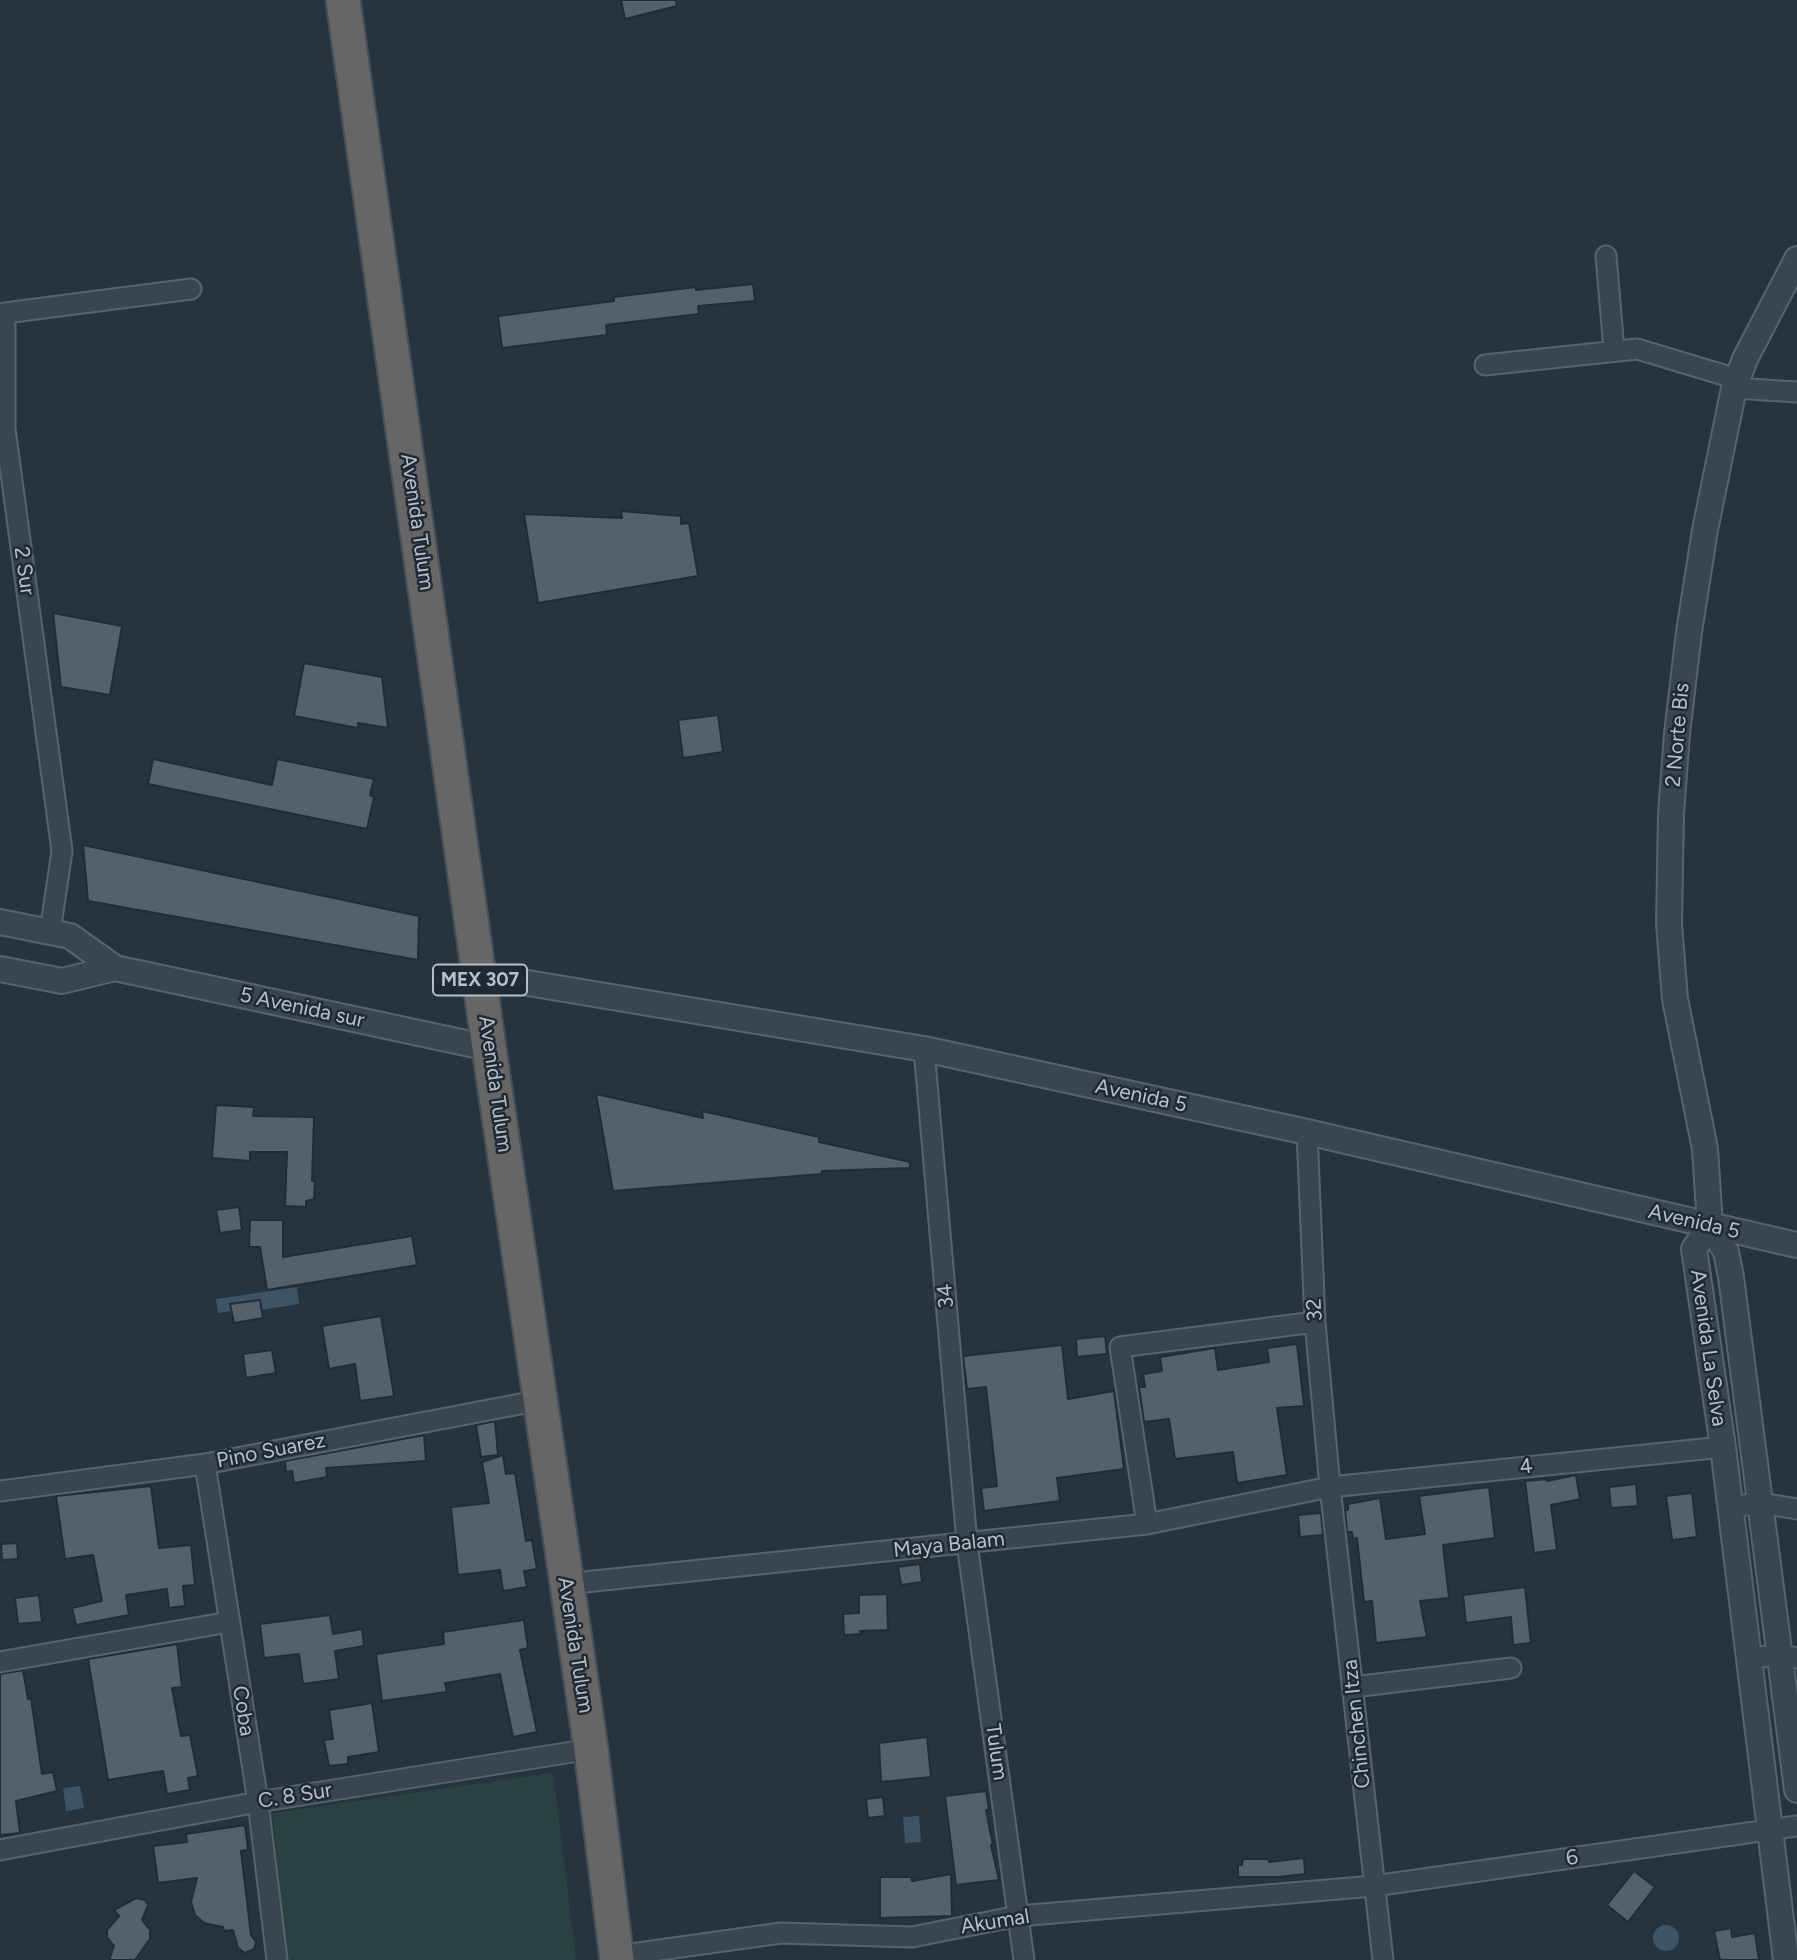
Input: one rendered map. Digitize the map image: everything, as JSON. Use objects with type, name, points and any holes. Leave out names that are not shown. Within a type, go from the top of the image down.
[{"type":"highway","name":"Avenida Tulum","points":[[343,0],[565,1584],[591,1749],[617,1958]]},
{"type":"street","points":[[1606,256],[1614,350]]},
{"type":"street","name":"2 Norte Bis","points":[[1710,1226],[1705,1150],[1675,999],[1669,925],[1671,814],[1677,734],[1689,632],[1735,383],[1797,258]]},
{"type":"street","name":"2 Sur","points":[[50,932],[62,851],[2,428],[5,313],[191,289]]},
{"type":"street","points":[[1485,365],[1637,349],[1735,383],[1797,392]]},
{"type":"street","points":[[0,922],[70,936],[115,968]]},
{"type":"street","points":[[0,969],[62,981],[115,968]]},
{"type":"street","name":"5 Avenida sur","points":[[115,968],[489,1048]]},
{"type":"street","name":"Avenida 5","points":[[480,975],[924,1049],[1307,1132],[1797,1245]]},
{"type":"street","name":"34","points":[[924,1049],[967,1543]]},
{"type":"street","name":"32","points":[[1307,1132],[1315,1322],[1330,1487]]},
{"type":"street","name":"Avenida La Selva","points":[[1787,1960],[1723,1447],[1694,1249],[1710,1226],[1726,1252],[1731,1277],[1760,1503],[1788,1656],[1797,1790]]},
{"type":"street","points":[[1147,1524],[1120,1347],[1315,1322]]},
{"type":"street","name":"Pino Suarez","points":[[0,1491],[205,1464],[541,1400]]},
{"type":"street","name":"4","points":[[1330,1487],[1723,1447]]},
{"type":"street","name":"Coba","points":[[205,1464],[258,1802],[277,1960]]},
{"type":"street","name":"Maya Balam","points":[[565,1584],[1147,1524],[1330,1487]]},
{"type":"street","name":"Chinchen Itza","points":[[1330,1487],[1383,1960]]},
{"type":"street","points":[[1730,1507],[1760,1503],[1797,1509]]},
{"type":"street","name":"Tulum","points":[[967,1543],[1024,1960]]},
{"type":"street","points":[[0,1662],[229,1622]]},
{"type":"street","points":[[1749,1658],[1788,1656]]},
{"type":"street","points":[[1353,1687],[1511,1668]]},
{"type":"street","name":"C. 8 Sur","points":[[0,1850],[258,1802],[591,1749]]},
{"type":"street","name":"6","points":[[1374,1886],[1797,1826]]},
{"type":"street","name":"Akumal","points":[[617,1958],[781,1933],[912,1937],[1018,1916],[1374,1886]]},
{"type":"green space","points":[[553,1773],[576,1960],[285,1960],[273,1813]]},
{"type":"water","points":[[297,1287],[299,1304],[261,1310],[230,1304],[231,1311],[218,1313],[216,1299]]},
{"type":"water","points":[[80,1786],[84,1808],[66,1811],[63,1788]]},
{"type":"water","points":[[919,1816],[921,1842],[905,1843],[903,1817]]},
{"type":"water","points":[[1666,1925],[1675,1929],[1679,1938],[1675,1947],[1666,1951],[1657,1947],[1653,1938],[1657,1929]]},
{"type":"building","points":[[621,0],[676,0],[677,6],[625,19]]},
{"type":"building","points":[[753,284],[755,301],[698,306],[699,314],[606,325],[607,335],[502,348],[498,316],[614,301],[614,297],[696,287],[696,290]]},
{"type":"building","points":[[621,511],[681,516],[681,524],[689,523],[698,576],[538,603],[524,514],[622,518]]},
{"type":"building","points":[[53,613],[122,626],[110,695],[61,687]]},
{"type":"building","points":[[304,663],[382,677],[388,728],[358,723],[358,728],[294,716]]},
{"type":"building","points":[[718,715],[723,752],[683,758],[678,720]]},
{"type":"building","points":[[153,759],[272,785],[277,759],[374,779],[370,795],[374,797],[367,829],[148,784]]},
{"type":"building","points":[[83,845],[419,916],[418,960],[88,901]]},
{"type":"building","points":[[596,1094],[703,1118],[702,1111],[819,1137],[819,1142],[910,1162],[910,1168],[822,1171],[822,1174],[613,1191]]},
{"type":"building","points":[[216,1105],[254,1107],[253,1116],[314,1117],[314,1199],[306,1201],[306,1207],[285,1206],[287,1152],[250,1152],[250,1161],[212,1158]]},
{"type":"building","points":[[239,1207],[242,1230],[220,1233],[216,1210]]},
{"type":"building","points":[[250,1220],[283,1220],[283,1257],[412,1236],[417,1265],[267,1290],[260,1247],[249,1247]]},
{"type":"building","points":[[260,1300],[263,1318],[234,1323],[230,1304]]},
{"type":"building","points":[[381,1316],[394,1396],[360,1401],[355,1364],[329,1369],[322,1326]]},
{"type":"building","points":[[1105,1336],[1107,1354],[1077,1357],[1076,1339]]},
{"type":"building","points":[[1297,1344],[1304,1406],[1277,1408],[1287,1475],[1237,1483],[1233,1452],[1175,1459],[1169,1419],[1144,1422],[1139,1387],[1145,1387],[1143,1374],[1162,1371],[1160,1357],[1215,1348],[1218,1370],[1269,1362],[1267,1348]]},
{"type":"building","points":[[1062,1345],[1068,1399],[1114,1391],[1124,1469],[1057,1478],[1060,1501],[984,1511],[981,1488],[997,1486],[986,1387],[967,1389],[963,1356]]},
{"type":"building","points":[[272,1350],[276,1373],[246,1378],[243,1354]]},
{"type":"building","points":[[495,1421],[498,1455],[481,1457],[476,1425]]},
{"type":"building","points":[[424,1435],[426,1461],[326,1468],[327,1477],[294,1483],[292,1471],[286,1472],[285,1461]]},
{"type":"building","points":[[503,1455],[506,1474],[515,1473],[526,1541],[532,1540],[537,1569],[524,1571],[527,1587],[503,1591],[500,1570],[458,1575],[451,1507],[489,1503],[482,1462]]},
{"type":"building","points":[[1576,1475],[1580,1499],[1551,1505],[1557,1550],[1534,1553],[1525,1481],[1547,1481]]},
{"type":"building","points":[[1636,1484],[1638,1506],[1611,1508],[1609,1487]]},
{"type":"building","points":[[151,1486],[159,1548],[191,1545],[195,1585],[183,1586],[185,1606],[169,1608],[167,1589],[126,1595],[129,1615],[76,1625],[72,1608],[102,1601],[93,1555],[65,1559],[56,1496]]},
{"type":"building","points":[[1489,1487],[1495,1538],[1443,1545],[1449,1598],[1420,1601],[1427,1637],[1376,1643],[1372,1601],[1364,1602],[1357,1538],[1353,1539],[1352,1532],[1347,1532],[1345,1510],[1348,1510],[1348,1504],[1380,1498],[1386,1539],[1425,1534],[1419,1496]]},
{"type":"building","points":[[1692,1493],[1697,1537],[1672,1540],[1666,1496]]},
{"type":"building","points":[[1321,1513],[1323,1535],[1300,1537],[1298,1515]]},
{"type":"building","points":[[17,1543],[18,1559],[2,1560],[1,1544]]},
{"type":"building","points":[[920,1564],[922,1582],[901,1585],[898,1567]]},
{"type":"building","points":[[1525,1587],[1531,1643],[1513,1645],[1511,1617],[1466,1623],[1463,1595]]},
{"type":"building","points":[[887,1594],[888,1630],[860,1631],[861,1634],[844,1635],[843,1614],[859,1613],[859,1595]]},
{"type":"building","points":[[39,1595],[42,1622],[18,1624],[15,1598]]},
{"type":"building","points":[[330,1615],[333,1634],[362,1629],[364,1646],[335,1651],[339,1679],[303,1684],[299,1654],[264,1658],[260,1624]]},
{"type":"building","points":[[524,1620],[528,1648],[520,1650],[537,1732],[513,1737],[500,1674],[445,1683],[447,1692],[382,1701],[376,1654],[444,1644],[443,1632]]},
{"type":"building","points":[[177,1644],[182,1687],[172,1688],[181,1736],[190,1735],[198,1776],[188,1778],[190,1790],[167,1794],[163,1771],[108,1780],[88,1659]]},
{"type":"building","points":[[23,1670],[28,1699],[31,1698],[42,1774],[53,1772],[57,1791],[16,1801],[20,1833],[0,1835],[0,1674]]},
{"type":"building","points":[[372,1703],[379,1752],[348,1757],[348,1764],[329,1766],[324,1740],[333,1739],[329,1710]]},
{"type":"building","points":[[927,1737],[931,1777],[881,1782],[879,1743]]},
{"type":"building","points":[[986,1791],[991,1845],[999,1880],[956,1885],[945,1796]]},
{"type":"building","points":[[883,1797],[885,1816],[868,1818],[866,1799]]},
{"type":"building","points":[[245,1825],[248,1850],[241,1851],[251,1935],[256,1942],[254,1949],[245,1953],[238,1948],[233,1930],[224,1931],[223,1927],[204,1923],[195,1915],[191,1902],[197,1878],[158,1883],[153,1846],[187,1842],[186,1834]]},
{"type":"building","points":[[1304,1858],[1305,1874],[1238,1877],[1238,1865],[1242,1865],[1243,1859],[1269,1859],[1269,1862]]},
{"type":"building","points":[[1634,1871],[1655,1887],[1628,1922],[1607,1905]]},
{"type":"building","points":[[951,1874],[952,1916],[880,1918],[880,1877],[911,1877],[912,1881]]},
{"type":"building","points":[[136,1898],[145,1900],[148,1905],[142,1920],[150,1930],[150,1939],[135,1960],[109,1960],[114,1946],[107,1937],[107,1930],[119,1916],[114,1910]]},
{"type":"building","points":[[1731,1928],[1732,1937],[1755,1933],[1759,1960],[1720,1960],[1714,1931]]}]
